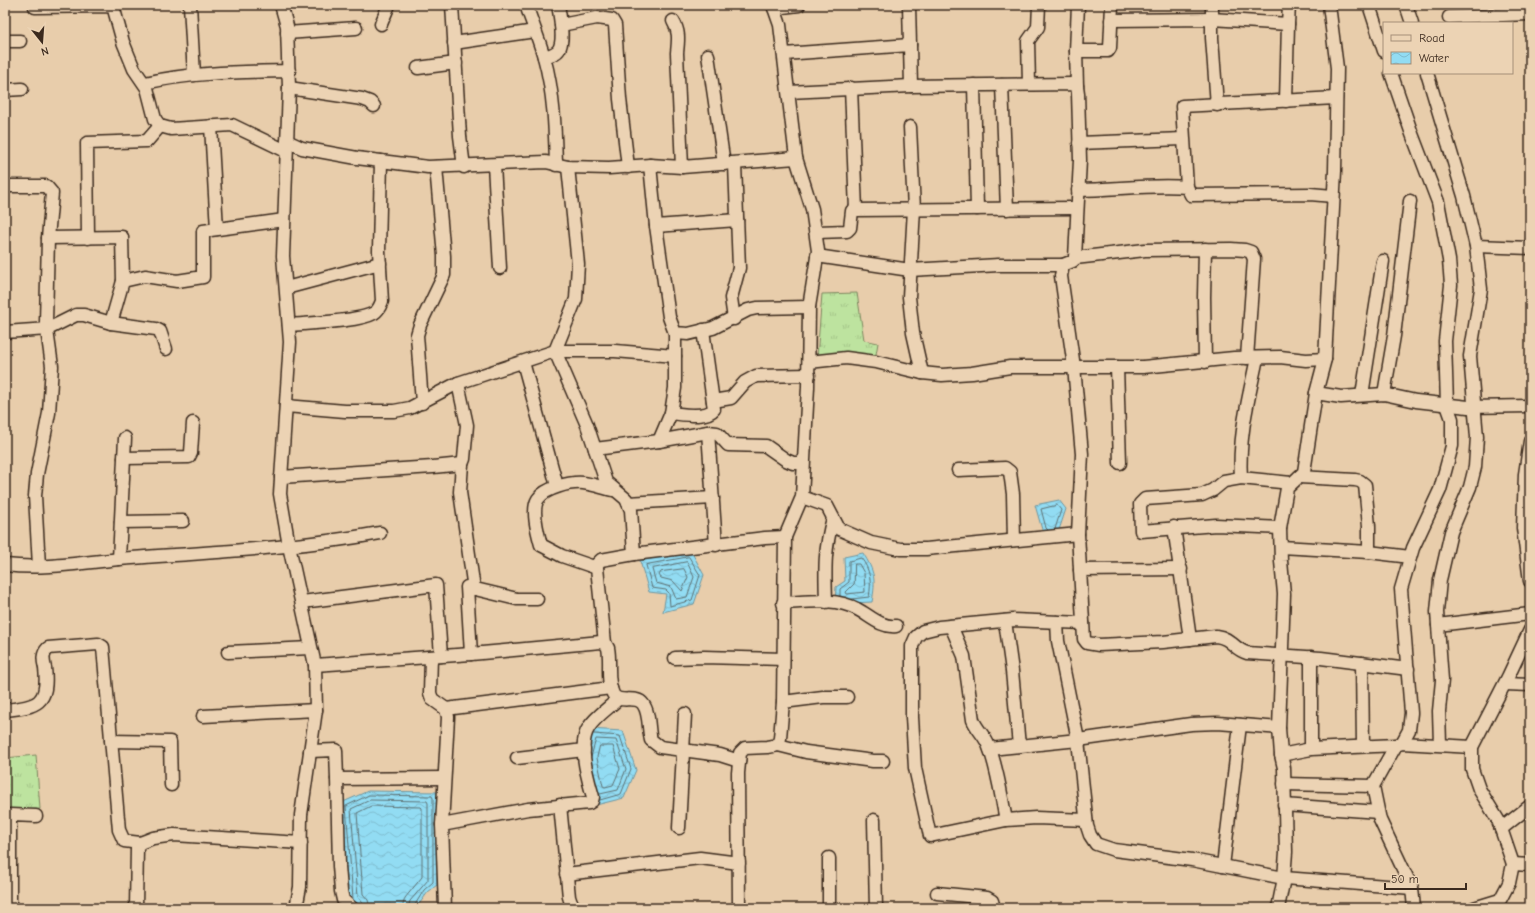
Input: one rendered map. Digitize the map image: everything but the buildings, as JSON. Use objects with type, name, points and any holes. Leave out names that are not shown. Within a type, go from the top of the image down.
[{"type":"street","points":[[35,5],[35,7],[113,6],[123,42],[134,69],[140,79],[145,83],[156,119],[160,126],[171,129],[232,125],[286,146],[381,161],[436,167],[464,167],[531,162],[562,166],[628,167],[650,165],[682,167],[796,158]]},
{"type":"street","points":[[190,5],[194,75]]},
{"type":"street","points":[[282,5],[287,33],[289,71],[283,256],[290,342],[280,494],[289,546],[302,602],[310,648],[315,665],[316,710],[301,815],[300,888],[296,908]]},
{"type":"street","points":[[381,24],[389,5]]},
{"type":"street","points":[[452,5],[460,136],[464,167]]},
{"type":"street","points":[[526,5],[544,57],[578,264],[576,299],[555,351],[587,425],[606,482],[613,490],[626,499],[632,510],[634,554]]},
{"type":"street","points":[[544,57],[555,54],[560,48],[561,25],[558,5]]},
{"type":"street","points":[[778,745],[783,702],[782,659],[785,537],[802,497],[809,375],[809,307],[817,256],[816,232],[812,209],[796,158],[780,25],[774,6],[799,5]]},
{"type":"street","points":[[908,5],[911,86]]},
{"type":"street","points":[[1029,84],[1028,41],[1038,27],[1039,5]]},
{"type":"street","points":[[1075,258],[1079,143],[1076,51],[1078,5]]},
{"type":"street","points":[[1076,51],[1108,51],[1112,20],[1112,5]]},
{"type":"street","points":[[1212,5],[1217,105]]},
{"type":"street","points":[[1286,101],[1289,5]]},
{"type":"street","points":[[1278,908],[1284,878],[1286,852],[1284,768],[1281,756],[1279,728],[1284,594],[1280,548],[1280,528],[1287,488],[1304,472],[1316,393],[1325,359],[1333,196],[1337,68],[1329,5]]},
{"type":"street","points":[[1369,5],[1383,48]]},
{"type":"street","points":[[1406,5],[1412,22]]},
{"type":"street","points":[[1449,17],[1530,14]]},
{"type":"street","points":[[561,25],[597,18],[612,20],[615,26],[620,99],[628,167]]},
{"type":"street","points":[[1112,20],[1212,19],[1288,24]]},
{"type":"street","points":[[673,21],[677,27],[679,36],[677,53],[682,167]]},
{"type":"street","points":[[287,33],[356,28]]},
{"type":"street","points":[[454,43],[535,31]]},
{"type":"street","points":[[5,41],[20,40]]},
{"type":"street","points":[[784,54],[910,45]]},
{"type":"street","points":[[708,55],[730,164],[737,220],[739,268],[730,298],[734,319]]},
{"type":"street","points":[[418,68],[456,63]]},
{"type":"street","points":[[145,83],[170,77],[289,71]]},
{"type":"street","points":[[1391,74],[1438,202],[1449,260],[1451,284],[1445,341],[1452,419],[1452,446],[1440,490],[1410,557],[1403,577],[1401,595],[1411,713],[1409,730],[1402,744],[1373,786],[1380,820],[1412,888],[1414,908]]},
{"type":"street","points":[[1427,74],[1464,196],[1476,246],[1480,289],[1470,356],[1472,407],[1477,437],[1475,467],[1470,487],[1451,532],[1440,580],[1438,625],[1442,680],[1437,744]]},
{"type":"street","points":[[789,92],[911,86],[1072,84],[1077,86]]},
{"type":"street","points":[[974,85],[976,209]]},
{"type":"street","points":[[1002,85],[1007,208]]},
{"type":"street","points":[[289,88],[362,99],[370,102],[374,106]]},
{"type":"street","points":[[851,88],[856,210]]},
{"type":"street","points":[[5,90],[22,89]]},
{"type":"street","points":[[1333,196],[1310,194],[1191,195],[1187,187],[1182,106],[1336,98]]},
{"type":"street","points":[[88,238],[87,143],[147,141],[160,126]]},
{"type":"street","points":[[211,126],[217,230]]},
{"type":"street","points":[[910,127],[914,209],[909,297],[913,333],[922,373]]},
{"type":"street","points":[[1079,143],[1183,139]]},
{"type":"street","points":[[289,325],[360,317],[374,313],[380,308],[382,301],[379,195],[381,161]]},
{"type":"street","points":[[494,165],[500,268]]},
{"type":"street","points":[[650,165],[656,226],[669,317],[675,333],[675,388],[671,413],[659,441]]},
{"type":"street","points":[[422,403],[417,335],[420,325],[444,275],[444,256],[436,167]]},
{"type":"street","points":[[1078,190],[1108,190],[1162,185],[1187,187]]},
{"type":"street","points":[[5,186],[46,186],[52,193],[48,238],[46,323],[52,366],[49,413],[37,474],[35,496],[39,566]]},
{"type":"street","points":[[1384,394],[1394,336],[1410,201]]},
{"type":"street","points":[[816,232],[847,231],[850,228],[852,211],[856,210],[1077,208]]},
{"type":"street","points":[[123,281],[145,276],[177,281],[203,276],[203,231],[284,220]]},
{"type":"street","points":[[656,226],[737,220]]},
{"type":"street","points":[[48,238],[122,237],[123,281],[111,323]]},
{"type":"street","points":[[1476,246],[1530,248]]},
{"type":"street","points":[[817,256],[910,270],[999,265],[1062,265],[1073,261],[1075,258],[1145,250],[1205,249],[1245,250],[1251,252],[1254,259],[1252,358],[1240,461],[1241,478]]},
{"type":"street","points":[[1205,249],[1204,297],[1206,362]]},
{"type":"street","points":[[1362,396],[1383,261]]},
{"type":"street","points":[[286,288],[380,263]]},
{"type":"street","points":[[1062,265],[1082,454],[1078,534],[1084,639],[1087,643],[1093,645],[1163,642],[1216,636],[1225,637],[1239,651],[1311,657],[1408,669]]},
{"type":"street","points":[[675,333],[688,334],[713,328],[734,319],[748,310],[757,308],[809,307]]},
{"type":"street","points":[[5,332],[48,329],[76,315],[89,316],[111,323],[156,329],[160,332],[166,349]]},
{"type":"street","points":[[671,413],[690,415],[710,413],[714,409],[703,330]]},
{"type":"street","points":[[286,406],[345,411],[394,411],[422,403],[458,383],[555,351],[615,351],[675,356]]},
{"type":"street","points":[[809,362],[846,358],[876,362],[922,373],[950,375],[1010,367],[1143,367],[1252,358],[1325,359]]},
{"type":"street","points":[[523,362],[557,486]]},
{"type":"street","points":[[1117,367],[1120,463]]},
{"type":"street","points":[[713,401],[732,398],[745,382],[756,376],[809,375]]},
{"type":"street","points":[[458,383],[467,425],[460,492],[474,589]]},
{"type":"street","points":[[1316,393],[1341,397],[1384,394],[1450,406],[1530,406]]},
{"type":"street","points":[[124,458],[189,456],[191,453],[193,422]]},
{"type":"street","points":[[595,449],[659,441],[708,432],[716,433],[728,445],[766,446],[786,460],[793,463],[803,463]]},
{"type":"street","points":[[708,432],[716,545]]},
{"type":"street","points":[[119,559],[125,438]]},
{"type":"street","points":[[1530,441],[1523,528],[1530,581]]},
{"type":"street","points":[[281,477],[439,467],[462,464]]},
{"type":"street","points":[[958,470],[1005,468],[1010,472],[1014,494],[1014,540]]},
{"type":"street","points":[[1280,528],[1216,525],[1174,527],[1141,531],[1140,510],[1142,501],[1145,499],[1202,495],[1214,490],[1224,481],[1241,478],[1355,480],[1360,481],[1365,485],[1369,526],[1369,552]]},
{"type":"street","points":[[597,568],[562,556],[542,545],[535,517],[536,505],[538,499],[557,486],[569,483],[583,483],[613,490]]},
{"type":"street","points":[[802,497],[828,506],[838,529],[871,543],[900,549],[926,549],[1078,534]]},
{"type":"street","points":[[628,503],[713,498]]},
{"type":"street","points":[[826,602],[824,561],[826,542],[833,518]]},
{"type":"street","points":[[121,522],[183,521]]},
{"type":"street","points":[[1174,527],[1190,639]]},
{"type":"street","points":[[5,565],[39,566],[289,546],[335,541],[380,533]]},
{"type":"street","points":[[739,760],[720,755],[660,747],[654,744],[651,740],[644,705],[639,700],[618,699],[613,695],[611,688],[609,651],[605,643],[597,568],[599,562],[604,559],[634,554],[765,538],[785,537]]},
{"type":"street","points":[[1280,548],[1369,552],[1410,557]]},
{"type":"street","points":[[1080,570],[1181,569]]},
{"type":"street","points":[[302,602],[436,585],[436,656],[430,693],[432,699],[446,709],[611,688]]},
{"type":"street","points":[[472,654],[468,587],[517,599],[537,599]]},
{"type":"street","points":[[783,603],[844,603],[882,624],[896,626]]},
{"type":"street","points":[[1438,625],[1530,614]]},
{"type":"street","points":[[1083,623],[1005,621],[951,626],[923,631],[916,637],[912,646],[912,717],[915,768],[930,836],[1006,820],[1036,818],[1086,820]]},
{"type":"street","points":[[1005,621],[1012,671],[1019,746]]},
{"type":"street","points":[[1057,622],[1058,641],[1078,740],[1086,820],[1090,835],[1096,844],[1114,850],[1185,859],[1284,878],[1412,888]]},
{"type":"street","points":[[951,626],[964,656],[973,720],[977,730],[990,749],[1006,820]]},
{"type":"street","points":[[1474,908],[1499,904],[1509,883],[1514,864],[1500,824],[1479,789],[1472,769],[1472,747],[1505,684],[1530,630]]},
{"type":"street","points":[[315,665],[472,654],[596,642],[605,643]]},
{"type":"street","points":[[5,710],[33,706],[40,702],[44,697],[46,675],[43,658],[44,652],[48,648],[98,644],[103,648],[104,654],[119,830],[124,841],[140,843],[153,838],[174,835],[300,843]]},
{"type":"street","points":[[228,652],[310,648]]},
{"type":"street","points":[[675,658],[704,657],[782,659]]},
{"type":"street","points":[[1311,657],[1311,749]]},
{"type":"street","points":[[1362,663],[1363,746]]},
{"type":"street","points":[[1505,684],[1530,684]]},
{"type":"street","points":[[783,702],[823,697],[847,697]]},
{"type":"street","points":[[442,824],[528,809],[589,803],[592,800],[585,766],[584,750],[588,727],[618,699]]},
{"type":"street","points":[[445,908],[442,824],[448,726],[446,709]]},
{"type":"street","points":[[203,716],[316,710]]},
{"type":"street","points":[[679,828],[685,714]]},
{"type":"street","points":[[990,749],[1078,740],[1190,724],[1218,723],[1279,728]]},
{"type":"street","points":[[1223,866],[1240,725]]},
{"type":"street","points":[[111,742],[170,742],[171,785]]},
{"type":"street","points":[[1281,756],[1311,749],[1402,744],[1437,744],[1472,747]]},
{"type":"street","points":[[739,908],[739,760],[741,749],[768,748],[778,745],[806,752],[883,761]]},
{"type":"street","points":[[310,751],[336,750],[341,890],[343,900],[352,908]]},
{"type":"street","points":[[517,758],[584,750]]},
{"type":"street","points":[[337,779],[444,778]]},
{"type":"street","points":[[1284,784],[1373,786]]},
{"type":"street","points":[[1284,805],[1378,812]]},
{"type":"street","points":[[560,806],[569,897],[571,903],[576,908]]},
{"type":"street","points":[[1500,824],[1530,806]]},
{"type":"street","points":[[10,908],[10,815],[36,816]]},
{"type":"street","points":[[874,820],[876,908]]},
{"type":"street","points":[[136,908],[137,852],[140,843]]},
{"type":"street","points":[[566,874],[700,858],[738,863]]},
{"type":"street","points":[[829,858],[829,908]]},
{"type":"street","points":[[1514,864],[1530,865]]},
{"type":"street","points":[[937,893],[987,898],[992,901],[994,908]]},
{"type":"green space","points":[[857,293],[864,340],[878,343],[875,360],[817,357],[822,294]]},
{"type":"green space","points":[[36,755],[40,809],[5,811],[5,758]]},
{"type":"water","points":[[1059,500],[1066,509],[1057,536],[1043,533],[1035,505]]},
{"type":"water","points":[[691,551],[704,575],[694,604],[663,612],[666,594],[649,592],[640,561]]},
{"type":"water","points":[[863,553],[874,576],[872,602],[835,604],[836,587],[845,581],[844,557]]},
{"type":"water","points":[[588,729],[623,731],[636,770],[624,798],[592,806]]},
{"type":"water","points":[[368,791],[437,792],[437,885],[428,892],[417,907],[359,908],[349,904],[341,803]]}]
